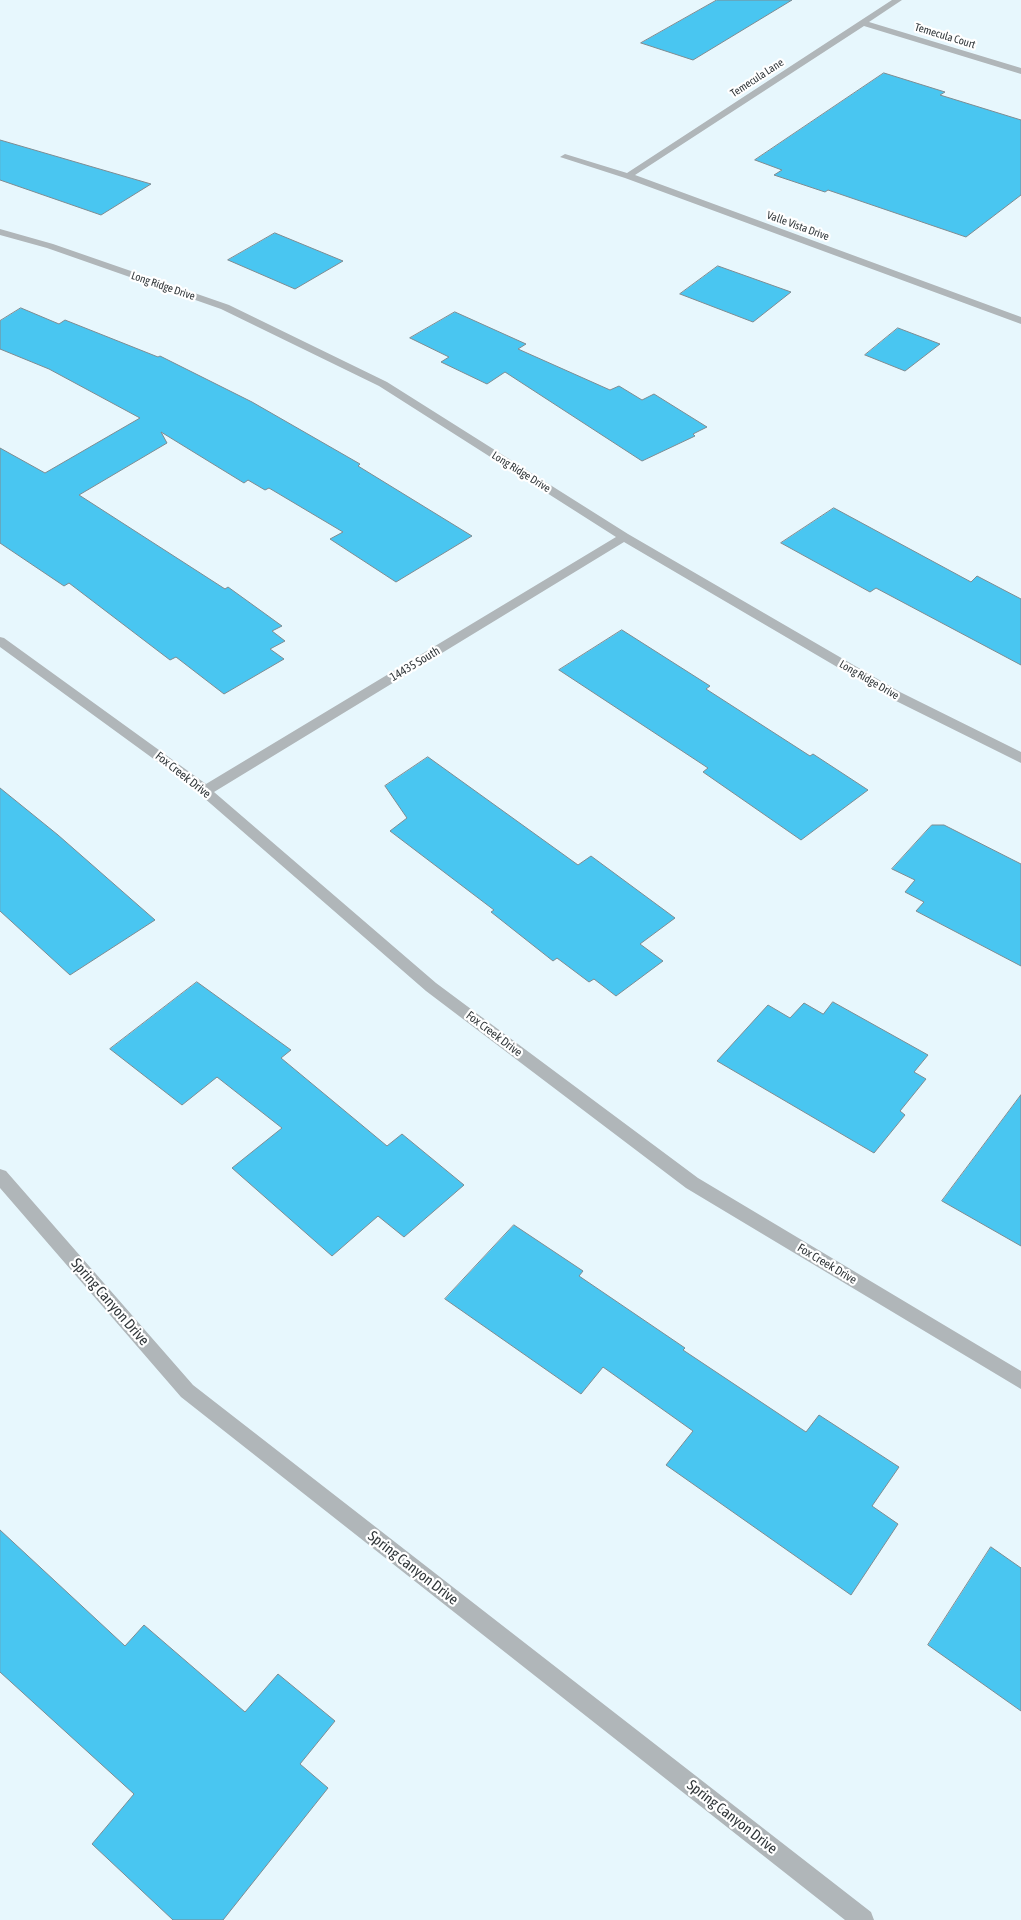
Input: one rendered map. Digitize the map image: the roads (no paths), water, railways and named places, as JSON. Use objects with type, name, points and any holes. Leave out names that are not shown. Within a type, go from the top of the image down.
[{"type":"street","name":"Temecula Lane","points":[[628,176],[898,0]]},
{"type":"street","name":"Temecula Court","points":[[862,23],[1021,70]]},
{"type":"street","name":"Valle Vista Drive","points":[[565,157],[628,176],[1021,321]]},
{"type":"street","name":"Long Ridge Drive","points":[[0,232],[50,246],[225,308],[383,384],[624,537],[895,696],[1021,758]]},
{"type":"street","name":"14435 South","points":[[205,791],[624,537]]},
{"type":"street","name":"Fox Creek Drive","points":[[0,641],[205,791],[431,987],[692,1183],[1021,1382]]},
{"type":"street","name":"Spring Canyon Drive","points":[[0,1176],[187,1391],[863,1920]]}]
